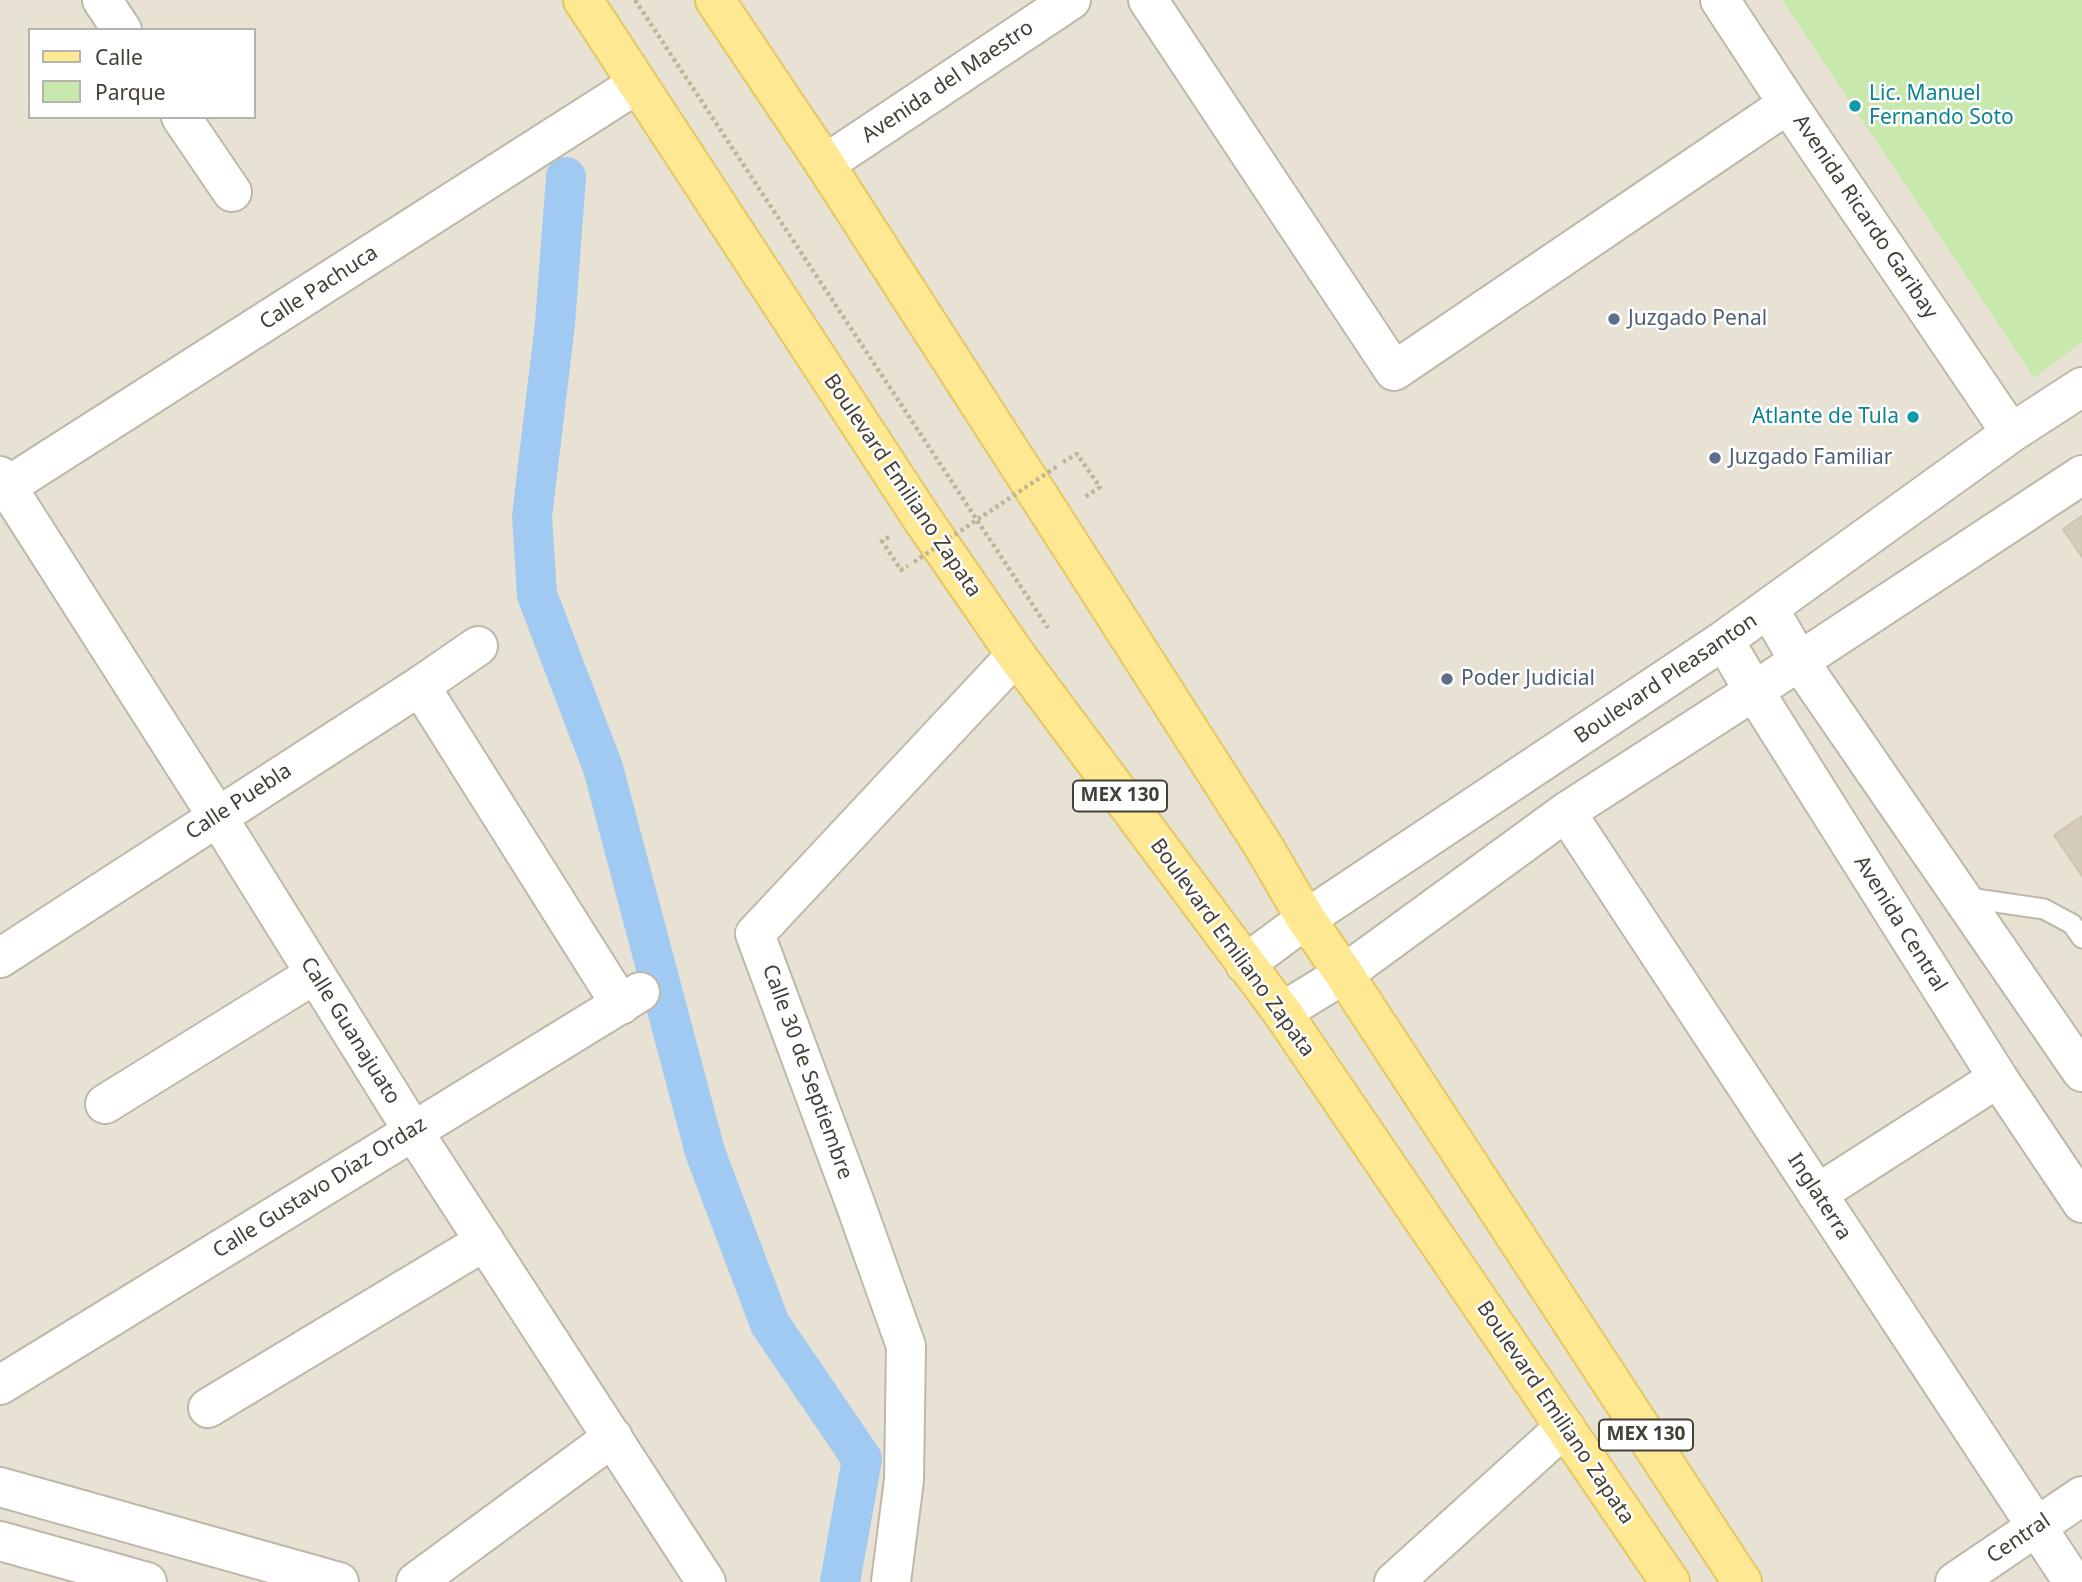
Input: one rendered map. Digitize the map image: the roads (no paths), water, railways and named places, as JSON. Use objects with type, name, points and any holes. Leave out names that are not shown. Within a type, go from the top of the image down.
[{"type":"main road","name":"Boulevard Emiliano Zapata","points":[[583,0],[920,517],[1016,655],[1282,1012],[1670,1582]]},
{"type":"main road","name":"MEX 130","points":[[715,0],[825,164],[1264,847],[1306,919],[1742,1582]]},
{"type":"street","points":[[102,0],[121,28]]},
{"type":"street","name":"Avenida del Maestro","points":[[825,164],[1071,0]]},
{"type":"street","points":[[1148,0],[1394,371],[1788,104]]},
{"type":"street","name":"Avenida Ricardo Garibay","points":[[1720,0],[2011,433]]},
{"type":"street","name":"Calle Pachuca","points":[[2,484],[637,84]]},
{"type":"street","points":[[182,119],[232,192]]},
{"type":"street","name":"Boulevard Pleasanton","points":[[1245,964],[1306,919],[1769,609],[2011,433],[2082,387]]},
{"type":"street","points":[[1282,1012],[1344,974],[1566,812],[2082,475]]},
{"type":"street","name":"Calle Guanajuato","points":[[2,484],[217,817],[413,1131],[706,1582]]},
{"type":"street","points":[[1769,609],[1799,661],[2082,1072]]},
{"type":"street","name":"Avenida Central","points":[[1724,640],[1998,1078],[2082,1203]]},
{"type":"street","name":"Calle Puebla","points":[[0,958],[478,646]]},
{"type":"street","name":"Calle 30 de Septiembre","points":[[891,1582],[904,1480],[906,1346],[755,934],[1016,655]]},
{"type":"street","name":"Calle Gustavo Díaz Ordaz","points":[[0,1385],[630,998],[420,686]]},
{"type":"street","name":"Inglaterra","points":[[1566,812],[2073,1582]]},
{"type":"street","points":[[105,1104],[315,974]]},
{"type":"street","points":[[1817,1194],[1998,1078]]},
{"type":"street","points":[[208,1408],[485,1241]]},
{"type":"street","points":[[1394,1582],[1565,1427]]},
{"type":"street","points":[[416,1582],[613,1437]]},
{"type":"street","points":[[0,1487],[339,1582]]},
{"type":"street","name":"Central","points":[[1955,1582],[2082,1496]]},
{"type":"street","points":[[0,1541],[146,1582]]},
{"type":"lane","points":[[1962,898],[2043,909],[2072,923],[2082,938]]},
{"type":"waterway","points":[[566,177],[555,324],[532,516],[537,595],[603,768],[705,1152],[770,1324],[862,1459],[840,1582]]},
{"type":"place","name":"Lic. Manuel Fernando Soto","points":[[1855,106]]},
{"type":"place","name":"Juzgado Penal","points":[[1614,319]]},
{"type":"place","name":"Atlante de Tula","points":[[1913,417]]},
{"type":"place","name":"Juzgado Familiar","points":[[1715,458]]},
{"type":"place","name":"Poder Judicial","points":[[1447,679]]}]
